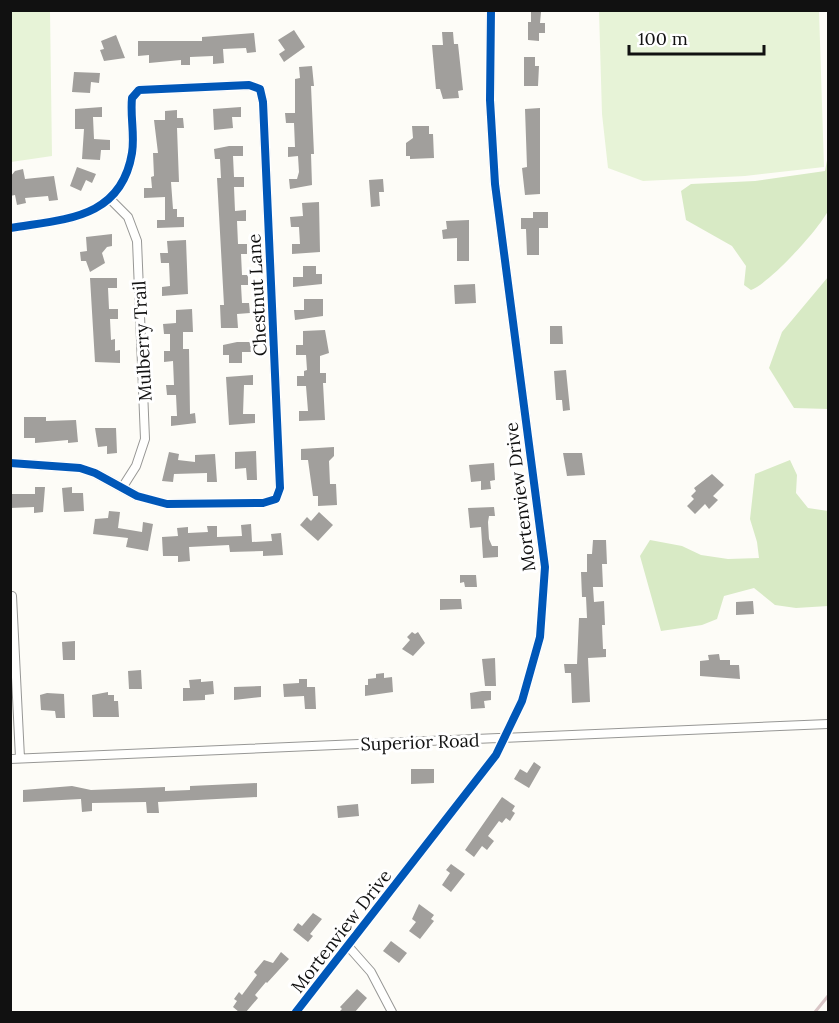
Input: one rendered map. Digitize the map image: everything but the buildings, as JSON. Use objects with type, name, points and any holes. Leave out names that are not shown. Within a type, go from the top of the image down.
[{"type":"street","name":"Mortenview Drive","points":[[296,1012],[496,755],[522,701],[536,655],[543,613],[545,567],[495,184],[490,100],[491,10]]},
{"type":"street","name":"Chestnut Lane","points":[[110,198],[128,170],[132,153],[132,104],[136,92],[142,89],[249,85],[260,89],[263,102],[280,488],[276,499],[263,503],[176,505],[150,501],[122,488]]},
{"type":"street","points":[[10,228],[63,222],[83,216],[110,198]]},
{"type":"street","name":"Mulberry Trail","points":[[110,198],[128,218],[137,242],[146,415],[142,450],[122,488]]},
{"type":"street","points":[[10,463],[72,466],[95,473],[122,488]]},
{"type":"street","points":[[12,596],[15,758]]},
{"type":"street","name":"Superior Road","points":[[15,758],[828,724]]},
{"type":"street","points":[[348,946],[371,972],[392,1012]]},
{"type":"green space","points":[[10,11],[50,11],[52,156],[11,162]]},
{"type":"green space","points":[[599,11],[819,11],[824,167],[745,176],[643,181],[608,168],[602,114]]},
{"type":"green space","points":[[828,155],[829,206],[823,220],[793,255],[770,277],[751,290],[744,285],[746,266],[732,246],[686,220],[681,191],[691,184],[755,181],[825,171]]},
{"type":"green space","points":[[828,277],[828,409],[794,408],[769,368],[782,332]]},
{"type":"green space","points":[[790,460],[797,475],[796,493],[808,508],[828,511],[828,606],[796,608],[775,605],[754,588],[724,596],[717,619],[702,625],[661,631],[640,556],[650,540],[682,546],[701,555],[728,559],[759,558],[750,519],[755,474]]},
{"type":"railway","points":[[815,1012],[828,996]]},
{"type":"cycle path","points":[[296,1012],[496,755],[522,701],[540,637],[545,567],[495,184],[490,100],[491,10]]},
{"type":"cycle path","points":[[10,228],[50,222],[87,212],[103,204],[116,192],[126,175],[132,153],[132,98],[139,90],[249,85],[260,89],[263,102],[280,488],[276,499],[263,503],[167,504],[137,496],[95,473],[80,468],[10,463]]}]
